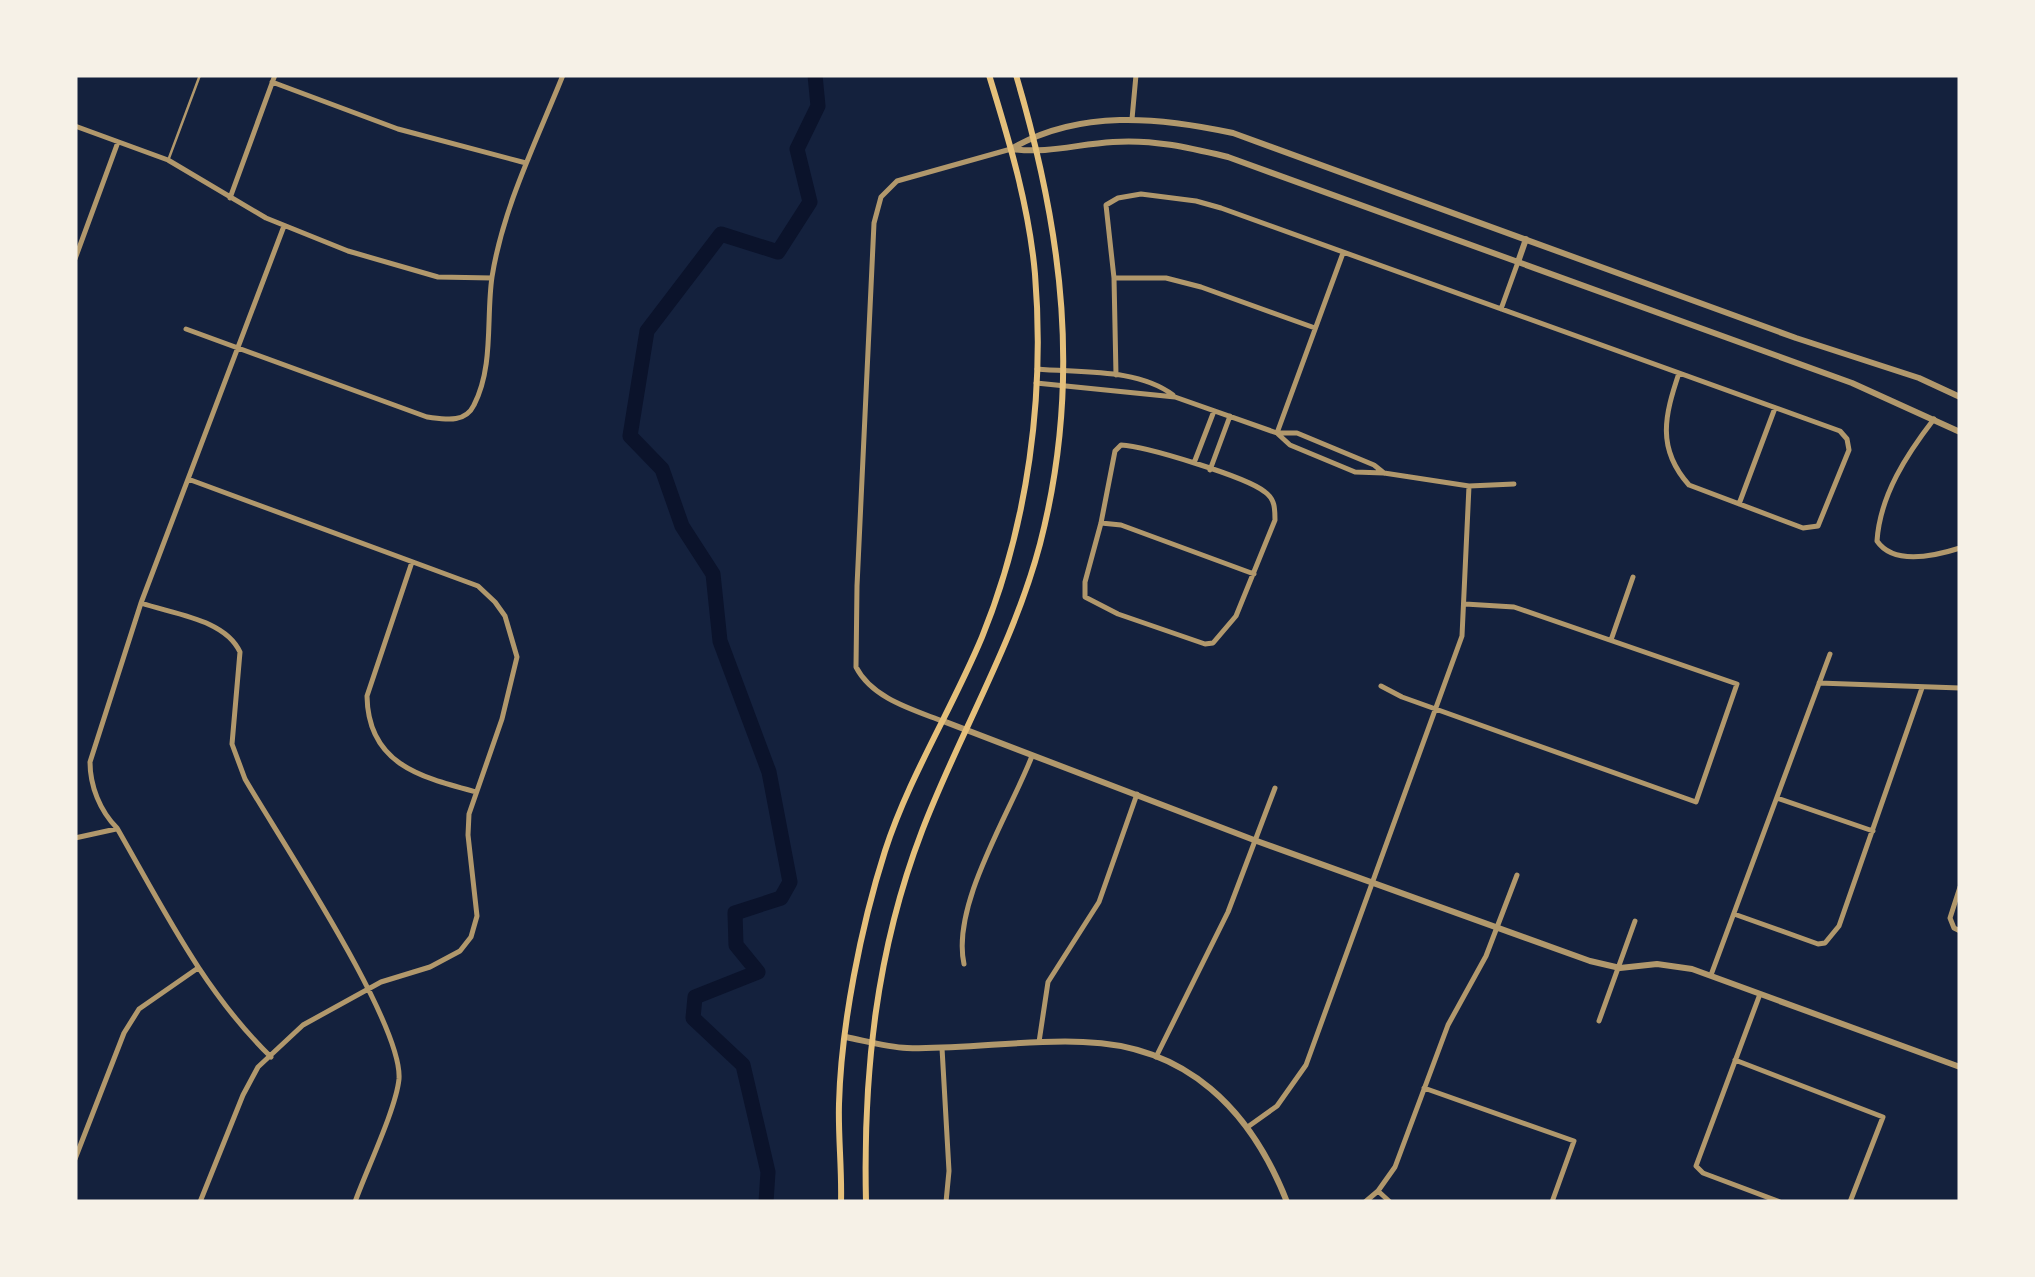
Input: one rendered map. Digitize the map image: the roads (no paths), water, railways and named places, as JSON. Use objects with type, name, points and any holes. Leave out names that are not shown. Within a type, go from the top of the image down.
[{"type":"main road","points":[[841,1202],[839,1104],[846,1037],[857,966],[886,849],[980,640],[1011,549],[1024,493],[1036,383],[1035,274],[1011,149],[989,75]]},
{"type":"main road","points":[[866,1202],[864,1129],[870,1042],[890,922],[922,829],[1005,646],[1040,542],[1058,442],[1063,385],[1063,299],[1038,152],[1016,75]]},
{"type":"street","points":[[186,329],[427,417],[453,420],[464,416],[474,406],[484,371],[492,278],[526,164],[563,75]]},
{"type":"street","points":[[1132,119],[1136,75]]},
{"type":"street","points":[[230,198],[274,78],[398,129],[526,164]]},
{"type":"street","points":[[1960,397],[1919,378],[1813,344],[1233,133],[1186,123],[1105,120],[1034,135],[1011,149],[897,182],[881,197],[874,223],[856,586],[856,667],[862,678],[879,692],[943,721],[1254,840],[1590,961],[1620,968],[1674,965],[1960,1068]]},
{"type":"street","points":[[75,126],[168,160],[284,226],[400,268],[438,277],[492,278]]},
{"type":"street","points":[[75,259],[118,142]]},
{"type":"street","points":[[1011,149],[1038,152],[1114,142],[1171,143],[1228,157],[1852,384],[1960,432]]},
{"type":"street","points":[[1116,375],[1114,278],[1106,205],[1118,198],[1142,194],[1196,201],[1344,252],[1840,431],[1849,450],[1818,526],[1803,528],[1689,485],[1680,475],[1664,428],[1678,373]]},
{"type":"street","points":[[271,1057],[240,1027],[198,968],[117,828],[107,818],[95,793],[90,762],[141,603],[284,226]]},
{"type":"street","points":[[1501,309],[1526,239]]},
{"type":"street","points":[[1276,432],[1344,252]]},
{"type":"street","points":[[1114,278],[1166,278],[1315,328]]},
{"type":"street","points":[[1036,369],[1116,375],[1159,384],[1175,397]]},
{"type":"street","points":[[1036,383],[1175,397],[1276,432],[1297,433],[1384,473]]},
{"type":"street","points":[[1739,504],[1775,408]]},
{"type":"street","points":[[1194,464],[1214,411]]},
{"type":"street","points":[[1210,470],[1230,416]]},
{"type":"street","points":[[1934,419],[1895,480],[1876,541],[1885,551],[1907,556],[1960,548]]},
{"type":"street","points":[[1276,432],[1290,445],[1368,474],[1468,486],[1514,484]]},
{"type":"street","points":[[1121,445],[1138,446],[1194,464],[1265,491],[1275,505],[1275,520],[1236,616],[1213,643],[1205,644],[1118,614],[1085,596],[1115,452],[1121,445]]},
{"type":"street","points":[[188,480],[478,586],[495,602],[514,638],[517,657],[512,688],[469,814],[477,916],[471,937],[460,951],[430,967],[368,988],[302,1024],[258,1067],[243,1094],[200,1202]]},
{"type":"street","points":[[1248,1126],[1277,1106],[1306,1065],[1462,636],[1468,486]]},
{"type":"street","points":[[1101,524],[1120,526],[1254,574]]},
{"type":"street","points":[[412,562],[367,696],[367,715],[372,730],[392,758],[429,779],[476,792]]},
{"type":"street","points":[[1612,640],[1634,577]]},
{"type":"street","points":[[141,603],[223,630],[234,640],[240,652],[232,744],[245,779],[368,988],[393,1048],[399,1082],[354,1202]]},
{"type":"street","points":[[1381,686],[1696,802],[1737,684],[1514,607],[1464,604]]},
{"type":"street","points":[[1711,976],[1830,654]]},
{"type":"street","points":[[1819,683],[1960,688]]},
{"type":"street","points":[[1734,914],[1818,944],[1828,940],[1838,926],[1922,688]]},
{"type":"street","points":[[964,964],[962,932],[976,880],[1032,756]]},
{"type":"street","points":[[1156,1057],[1228,912],[1275,788]]},
{"type":"street","points":[[1038,1042],[1048,982],[1099,902],[1137,794]]},
{"type":"street","points":[[1777,798],[1873,832]]},
{"type":"street","points":[[75,838],[117,828]]},
{"type":"street","points":[[1364,1202],[1378,1191],[1395,1167],[1448,1024],[1486,956],[1517,875]]},
{"type":"street","points":[[1960,887],[1950,918],[1960,931]]},
{"type":"street","points":[[1599,1021],[1635,921]]},
{"type":"street","points":[[75,1158],[124,1033],[139,1009],[198,968]]},
{"type":"street","points":[[1760,994],[1696,1166],[1703,1173],[1780,1202]]},
{"type":"street","points":[[846,1037],[902,1048],[1102,1043],[1156,1057],[1201,1080],[1248,1126],[1266,1154],[1286,1202]]},
{"type":"street","points":[[942,1048],[949,1171],[946,1202]]},
{"type":"street","points":[[1734,1060],[1882,1117],[1850,1202]]},
{"type":"street","points":[[1424,1088],[1574,1141],[1552,1202]]},
{"type":"street","points":[[1378,1191],[1390,1202]]},
{"type":"lane","points":[[168,160],[200,75]]},
{"type":"waterway","points":[[766,1202],[768,1172],[743,1065],[693,1018],[695,997],[758,972],[736,945],[735,913],[781,898],[790,882],[769,772],[720,641],[713,574],[682,526],[662,469],[630,436],[647,331],[721,234],[778,252],[810,202],[797,149],[818,106],[815,75]]}]
